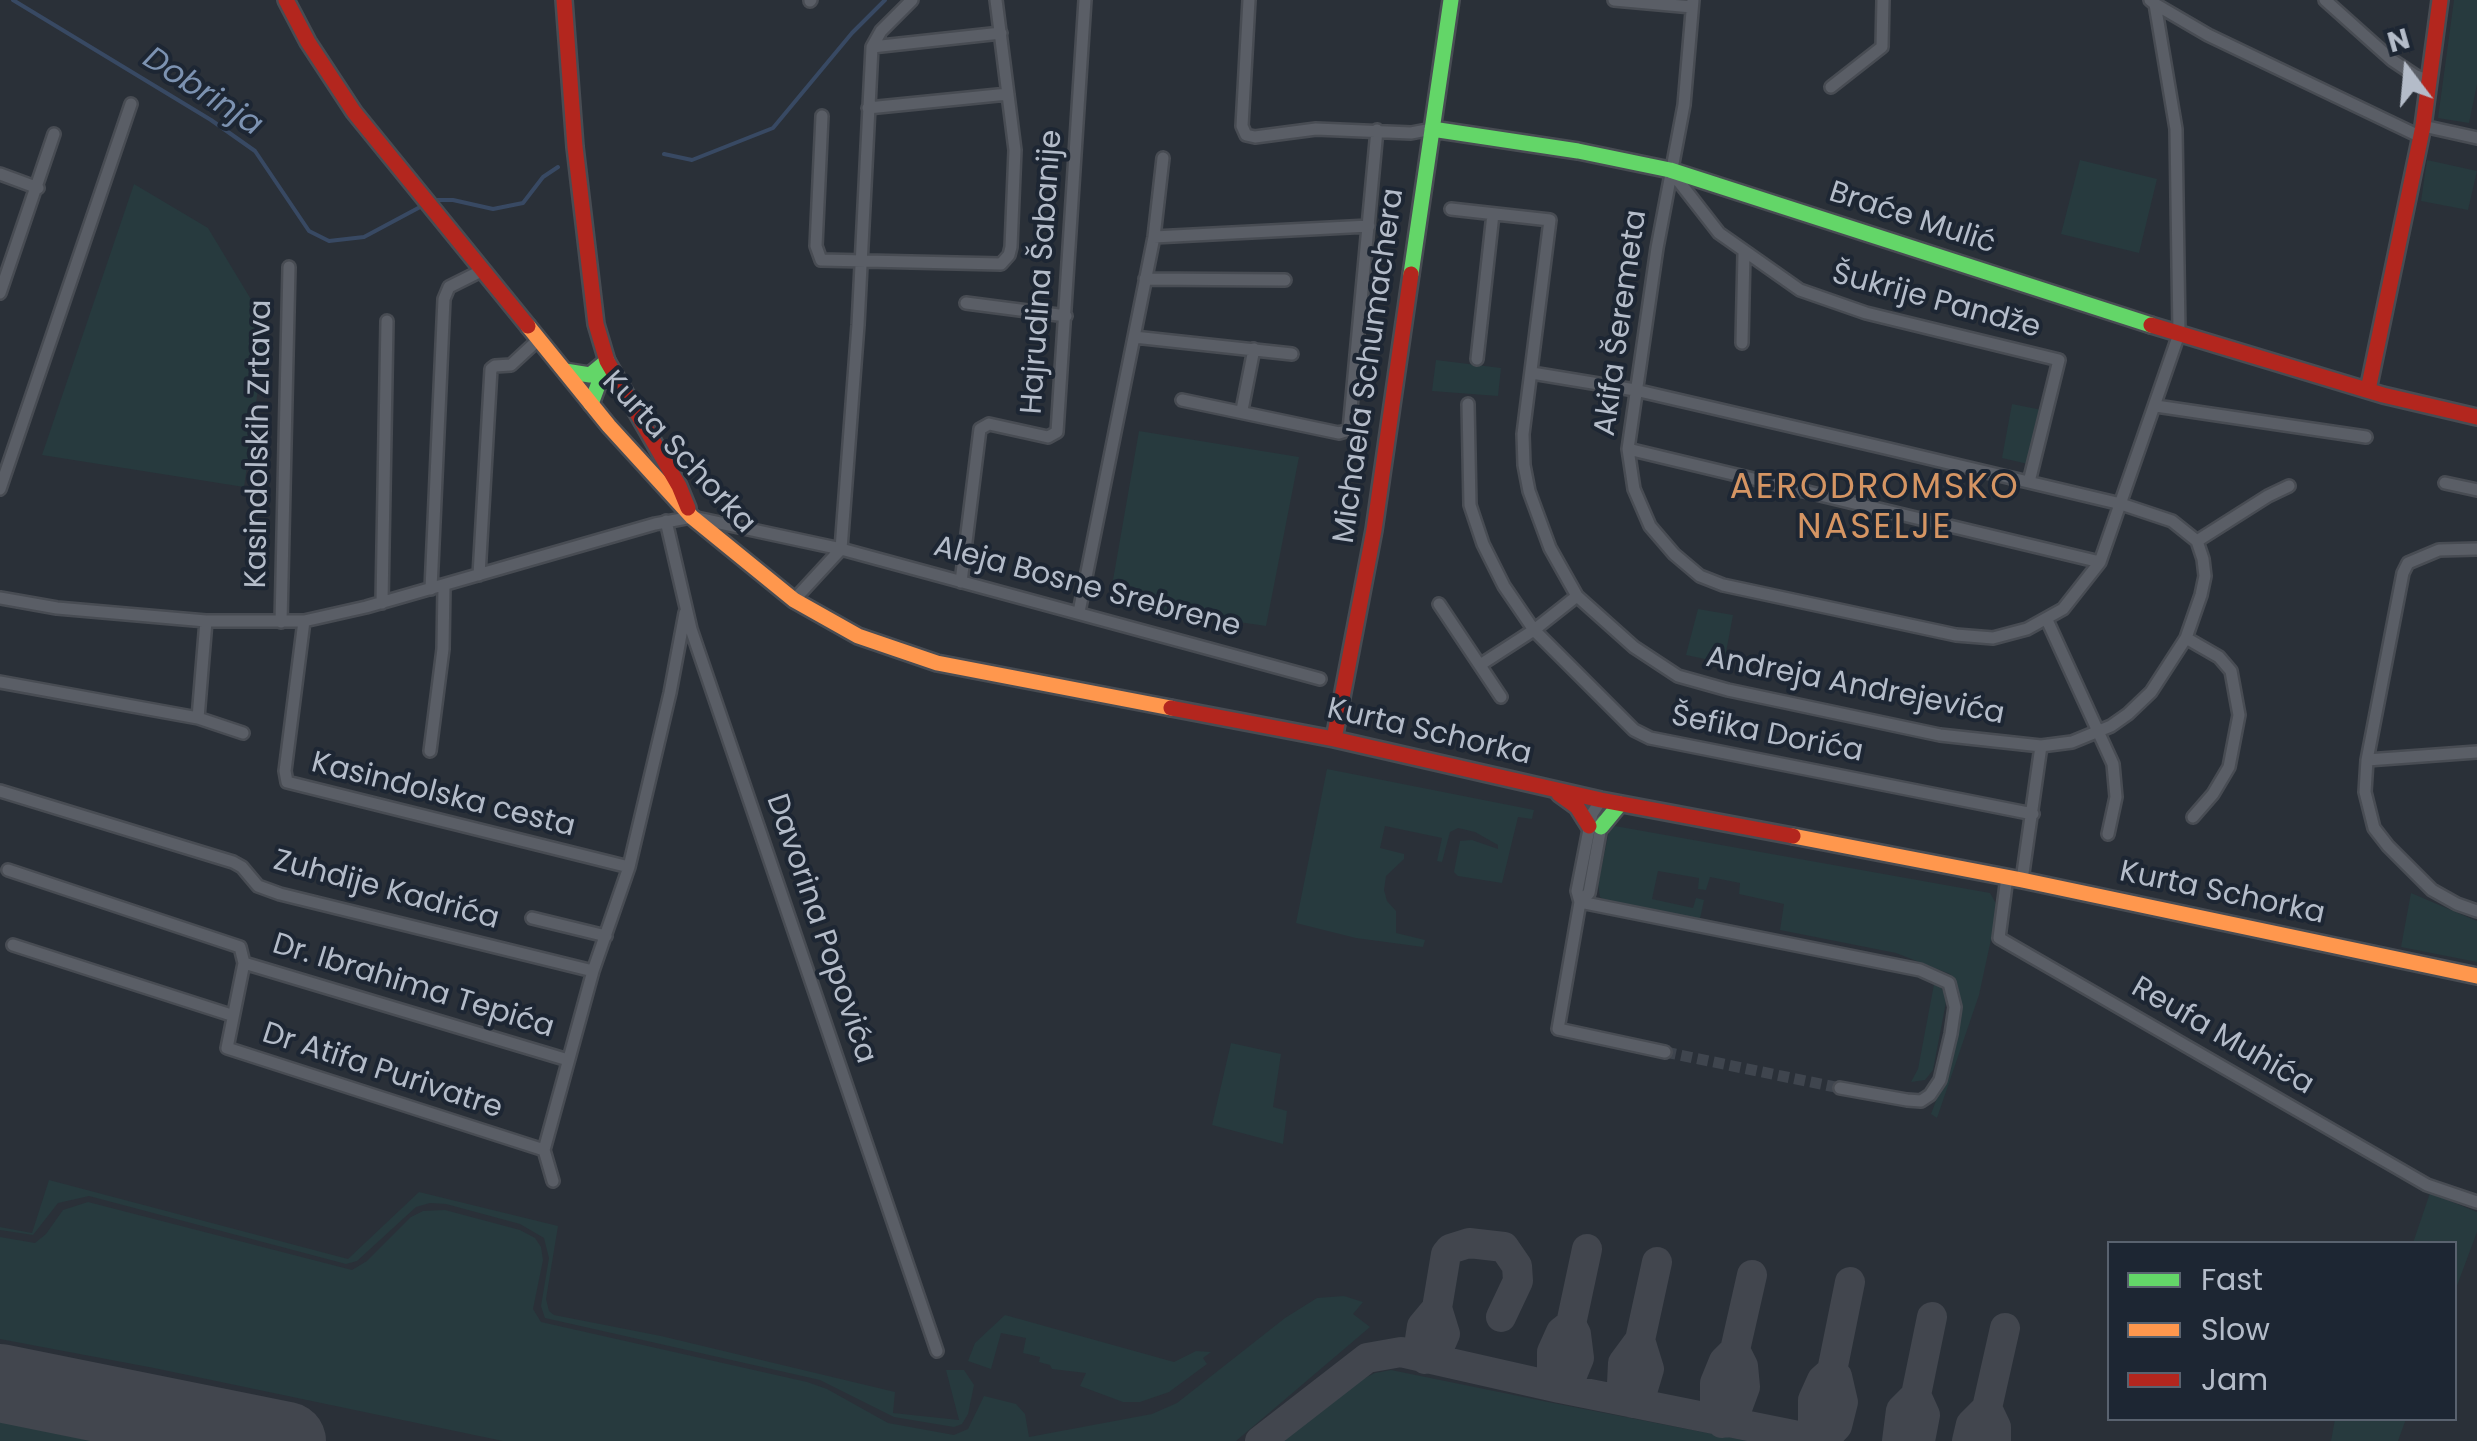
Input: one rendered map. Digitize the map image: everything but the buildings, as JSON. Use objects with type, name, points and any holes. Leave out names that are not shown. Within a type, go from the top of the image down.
[{"type":"main road","name":"Kurta Schorka","points":[[286,0],[331,80],[432,212],[591,404],[692,516],[794,600],[858,636],[937,663],[1334,739],[1620,804],[2015,879],[2477,976]]},
{"type":"main road","points":[[564,0],[591,301],[607,361],[679,486],[692,516]]},
{"type":"main road","name":"Michaela Schumachera","points":[[1334,739],[1374,530],[1451,0]]},
{"type":"main road","points":[[2368,390],[2422,132],[2440,0]]},
{"type":"main road","name":"Braće Mulić","points":[[1432,129],[1670,170],[2179,334],[2368,390],[2477,416]]},
{"type":"main road","points":[[565,370],[590,375],[607,361]]},
{"type":"main road","points":[[591,404],[607,361]]},
{"type":"main road","points":[[1550,788],[1595,826],[1620,804]]},
{"type":"street","points":[[794,600],[840,550],[872,47],[881,31],[912,0]]},
{"type":"street","points":[[822,116],[816,252],[825,262],[993,266],[1006,260],[1011,247],[1015,150],[996,0]]},
{"type":"street","name":"Hajrudina Šabanije","points":[[961,582],[980,429],[988,424],[1056,435],[1085,0]]},
{"type":"street","points":[[1250,0],[1242,126],[1246,135],[1316,129],[1432,129]]},
{"type":"street","points":[[1614,0],[1693,4]]},
{"type":"street","points":[[1831,87],[1882,47],[1882,0]]},
{"type":"street","points":[[2325,0],[2392,60],[2430,81]]},
{"type":"street","points":[[2152,2],[2208,35],[2422,132],[2477,138]]},
{"type":"street","name":"Akifa Šeremeta","points":[[1693,4],[1684,105],[1670,170],[1628,451],[1634,489],[1650,526],[1700,576],[1723,585],[1956,635],[1993,638],[2047,620],[2063,609],[2100,562],[2179,334],[2176,129],[2152,2]]},
{"type":"street","points":[[872,47],[1001,33]]},
{"type":"street","points":[[868,108],[1008,94]]},
{"type":"street","points":[[0,489],[131,104]]},
{"type":"street","points":[[1182,400],[1339,433],[1349,430],[1378,130]]},
{"type":"street","points":[[0,291],[54,134]]},
{"type":"street","points":[[1079,612],[1154,238],[1163,158]]},
{"type":"street","name":"Šukrije Pandže","points":[[1670,170],[1718,234],[1800,290],[1866,313],[2059,360],[2029,482]]},
{"type":"street","points":[[0,174],[38,188]]},
{"type":"street","name":"Andreja Andrejevića","points":[[1451,210],[1550,220],[1523,434],[1524,465],[1534,504],[1550,548],[1577,596],[1634,647],[1678,676],[1940,735],[2041,746],[2072,742],[2128,714],[2151,692],[2186,638],[2205,576],[2198,541]]},
{"type":"street","points":[[1476,359],[1493,214]]},
{"type":"street","points":[[1154,238],[1369,226]]},
{"type":"street","points":[[1742,343],[1744,254]]},
{"type":"street","name":"Kasindolskih Zrtava","points":[[281,622],[289,267]]},
{"type":"street","points":[[430,751],[443,649],[438,587],[444,299],[450,287],[481,271]]},
{"type":"street","points":[[1146,279],[1285,280]]},
{"type":"street","points":[[966,304],[1066,316]]},
{"type":"street","points":[[382,603],[388,322]]},
{"type":"street","points":[[1134,337],[1292,354]]},
{"type":"street","points":[[479,575],[491,369],[510,365],[538,340]]},
{"type":"street","points":[[1242,410],[1254,349]]},
{"type":"street","points":[[1532,373],[1635,390],[2122,504],[2172,521],[2198,541],[2289,486]]},
{"type":"street","name":"Šefika Dorića","points":[[1468,404],[1467,466],[1476,524],[1504,586],[1534,630],[1634,730],[1650,738],[2033,814]]},
{"type":"street","points":[[2156,406],[2366,437]]},
{"type":"street","points":[[1628,451],[2100,562]]},
{"type":"street","points":[[2446,483],[2477,490]]},
{"type":"street","points":[[0,598],[57,608],[206,621],[304,621],[382,603],[692,516]]},
{"type":"street","name":"Aleja Bosne Srebrene","points":[[692,516],[1079,612],[1320,679]]},
{"type":"street","name":"Davorina Popovića","points":[[666,521],[685,609],[937,1350]]},
{"type":"street","points":[[2477,549],[2439,550],[2408,563],[2403,572],[2364,792],[2374,828],[2432,890],[2477,911]]},
{"type":"street","points":[[1480,665],[1577,596]]},
{"type":"street","points":[[1439,604],[1501,697]]},
{"type":"street","points":[[553,1181],[544,1150],[594,971],[629,867],[670,693],[685,609]]},
{"type":"street","points":[[2047,620],[2116,776],[2108,834]]},
{"type":"street","points":[[198,718],[206,621]]},
{"type":"street","name":"Kasindolska cesta","points":[[304,621],[285,771],[287,782],[629,867]]},
{"type":"street","points":[[2186,638],[2219,656],[2231,671],[2238,715],[2229,767],[2193,817]]},
{"type":"street","points":[[0,682],[198,718],[243,732]]},
{"type":"street","name":"Andreja Andrejevića","points":[[2015,879],[2033,814],[2041,746]]},
{"type":"street","points":[[2367,760],[2477,752]]},
{"type":"street","name":"Zuhdije Kadrića","points":[[0,791],[233,862],[258,886],[280,894],[594,971]]},
{"type":"street","points":[[1601,800],[1595,807],[1588,893],[1580,902],[1558,1029],[1665,1052]]},
{"type":"street","name":"Dr. Ibrahima Tepića","points":[[8,870],[243,950],[244,963],[231,1016]]},
{"type":"street","name":"Reufa Muhića","points":[[2015,879],[2000,938],[2427,1184],[2477,1202]]},
{"type":"street","points":[[1580,902],[1903,967],[1944,980],[1954,992],[1951,1034],[1940,1080],[1930,1095],[1921,1100],[1840,1088]]},
{"type":"street","points":[[532,918],[606,936]]},
{"type":"street","name":"Dr Atifa Purivatre","points":[[14,944],[231,1016],[226,1048],[544,1150]]},
{"type":"street","name":"Dr. Ibrahima Tepića","points":[[244,963],[568,1060]]},
{"type":"green space","points":[[2454,0],[2477,0],[2477,84],[2469,123],[2438,118]]},
{"type":"green space","points":[[2080,160],[2157,179],[2139,253],[2061,234]]},
{"type":"green space","points":[[2427,160],[2477,171],[2468,210],[2421,201]]},
{"type":"green space","points":[[134,184],[208,228],[267,326],[244,487],[42,455]]},
{"type":"green space","points":[[1436,360],[1501,368],[1498,396],[1432,391]]},
{"type":"green space","points":[[2012,404],[2042,410],[2028,464],[2002,458]]},
{"type":"green space","points":[[1139,431],[1299,457],[1266,626],[1109,603]]},
{"type":"green space","points":[[1698,609],[1733,615],[1724,663],[1686,655]]},
{"type":"green space","points":[[1327,769],[1534,810],[1532,819],[1518,817],[1502,883],[1458,876],[1454,872],[1460,841],[1472,840],[1498,849],[1498,845],[1475,832],[1458,828],[1450,832],[1442,862],[1437,861],[1442,838],[1385,826],[1380,848],[1404,854],[1404,859],[1386,876],[1384,890],[1396,911],[1396,933],[1425,940],[1423,947],[1356,938],[1296,923]]},
{"type":"green space","points":[[1615,826],[1990,893],[1998,907],[1979,995],[1937,1118],[1931,1114],[1951,1061],[1960,997],[1950,974],[1896,953],[1780,930],[1784,904],[1739,894],[1740,883],[1710,877],[1706,890],[1698,889],[1699,878],[1658,871],[1652,899],[1693,908],[1696,898],[1704,900],[1700,919],[1608,902],[1600,897],[1598,884],[1609,831]]},
{"type":"green space","points":[[2411,893],[2477,921],[2477,962],[2401,947]]},
{"type":"green space","points":[[1935,979],[1947,997],[1933,1070],[1925,1080],[1911,1082],[1918,1069]]},
{"type":"green space","points":[[1231,1043],[1281,1054],[1273,1107],[1287,1111],[1283,1144],[1212,1125]]},
{"type":"green space","points":[[49,1180],[348,1259],[419,1192],[558,1226],[546,1299],[554,1315],[661,1336],[895,1392],[893,1413],[959,1420],[946,1370],[964,1370],[974,1385],[968,1414],[962,1424],[954,1427],[894,1417],[820,1380],[545,1318],[541,1306],[549,1258],[544,1238],[520,1224],[446,1204],[416,1207],[357,1261],[346,1264],[89,1196],[58,1203],[33,1235],[0,1230],[32,1233]]},
{"type":"green space","points":[[2430,1193],[2477,1212],[2477,1232],[2457,1286],[2457,1241],[2414,1241]]},
{"type":"green space","points":[[88,1202],[352,1270],[367,1261],[411,1217],[423,1211],[445,1210],[520,1230],[535,1238],[541,1247],[543,1260],[533,1309],[541,1322],[807,1382],[888,1423],[954,1435],[968,1429],[984,1396],[1016,1404],[1025,1414],[1029,1437],[1152,1414],[1177,1403],[1285,1318],[1317,1298],[1344,1296],[1363,1302],[1353,1314],[1370,1327],[1236,1441],[503,1441],[0,1339],[0,1237],[35,1243],[63,1210]]},
{"type":"green space","points":[[1005,1315],[1174,1362],[1196,1351],[1211,1352],[1203,1358],[1207,1364],[1169,1392],[1140,1402],[1123,1402],[1080,1386],[1086,1373],[1052,1369],[1039,1362],[1040,1357],[1023,1353],[1026,1338],[1001,1333],[991,1369],[968,1361],[975,1343]]},
{"type":"green space","points":[[1391,1370],[1749,1441],[1283,1441],[1359,1381]]},
{"type":"green space","points":[[0,1420],[99,1441],[0,1441]]},
{"type":"green space","points":[[2334,1421],[2405,1421],[2398,1441],[2331,1441]]},
{"type":"waterway","name":"Dobrinja","points":[[13,0],[211,120],[255,151],[309,231],[329,241],[364,237],[422,206]]},
{"type":"waterway","name":"Dobrinja","points":[[664,154],[692,160],[773,128],[852,33],[885,0]]},
{"type":"waterway","name":"Dobrinja","points":[[435,200],[493,209],[523,203],[543,177],[558,167]]},
{"type":"taxiway","points":[[1437,1308],[1450,1249],[1469,1243],[1504,1247],[1517,1266],[1518,1281],[1501,1317]]},
{"type":"taxiway","points":[[1571,1324],[1587,1249]]},
{"type":"taxiway","points":[[1640,1340],[1649,1369],[1643,1389],[1632,1403],[1622,1384],[1623,1363],[1640,1340],[1657,1262]]},
{"type":"taxiway","points":[[1735,1350],[1752,1275]]},
{"type":"taxiway","points":[[1832,1371],[1850,1282]]},
{"type":"taxiway","points":[[1437,1308],[1445,1334],[1438,1350],[1425,1359],[1419,1346],[1422,1326],[1437,1308]]},
{"type":"taxiway","points":[[1916,1395],[1932,1317]]},
{"type":"taxiway","points":[[1571,1324],[1579,1358],[1570,1380],[1560,1388],[1552,1376],[1552,1352],[1561,1332],[1571,1324]]},
{"type":"taxiway","points":[[1987,1408],[2005,1328]]},
{"type":"taxiway","points":[[1735,1350],[1743,1366],[1745,1387],[1738,1406],[1722,1423],[1715,1404],[1715,1383],[1724,1361],[1735,1350]]},
{"type":"taxiway","points":[[1260,1441],[1367,1358],[1401,1352],[1823,1441]]},
{"type":"taxiway","points":[[1832,1371],[1837,1376],[1843,1402],[1837,1426],[1823,1441],[1813,1422],[1813,1400],[1822,1380],[1832,1371]]},
{"type":"taxiway","points":[[1897,1441],[1901,1410],[1916,1395],[1925,1415],[1920,1441]]},
{"type":"taxiway","points":[[1967,1441],[1971,1424],[1987,1408],[1996,1427],[1996,1441]]},
{"type":"runway","points":[[0,1383],[287,1441]]},
{"type":"tunnel","points":[[1665,1052],[1840,1088]]},
{"type":"traffic: fast","points":[[1411,274],[1451,0]]},
{"type":"traffic: fast","points":[[1432,129],[1578,151],[1670,170],[2151,325]]},
{"type":"traffic: fast","points":[[591,404],[607,361]]},
{"type":"traffic: fast","points":[[565,371],[590,375],[607,361]]},
{"type":"traffic: fast","points":[[1601,827],[1620,804]]},
{"type":"traffic: slow","points":[[528,326],[609,426],[692,517],[794,600],[858,636],[937,663],[1171,708]]},
{"type":"traffic: slow","points":[[1793,836],[2477,976]]},
{"type":"traffic: jam","points":[[286,0],[354,112],[528,326]]},
{"type":"traffic: jam","points":[[564,0],[575,147],[596,324],[607,361],[688,508]]},
{"type":"traffic: jam","points":[[2368,390],[2423,126],[2440,0]]},
{"type":"traffic: jam","points":[[1334,739],[1374,530],[1411,274]]},
{"type":"traffic: jam","points":[[2151,325],[2383,395],[2477,417]]},
{"type":"traffic: jam","points":[[1171,708],[1334,739],[1601,800],[1793,836]]},
{"type":"traffic: jam","points":[[1559,794],[1577,807],[1589,826]]},
{"type":"district","name":"AERODROMSKO NASELJE","points":[[1875,509]]}]
